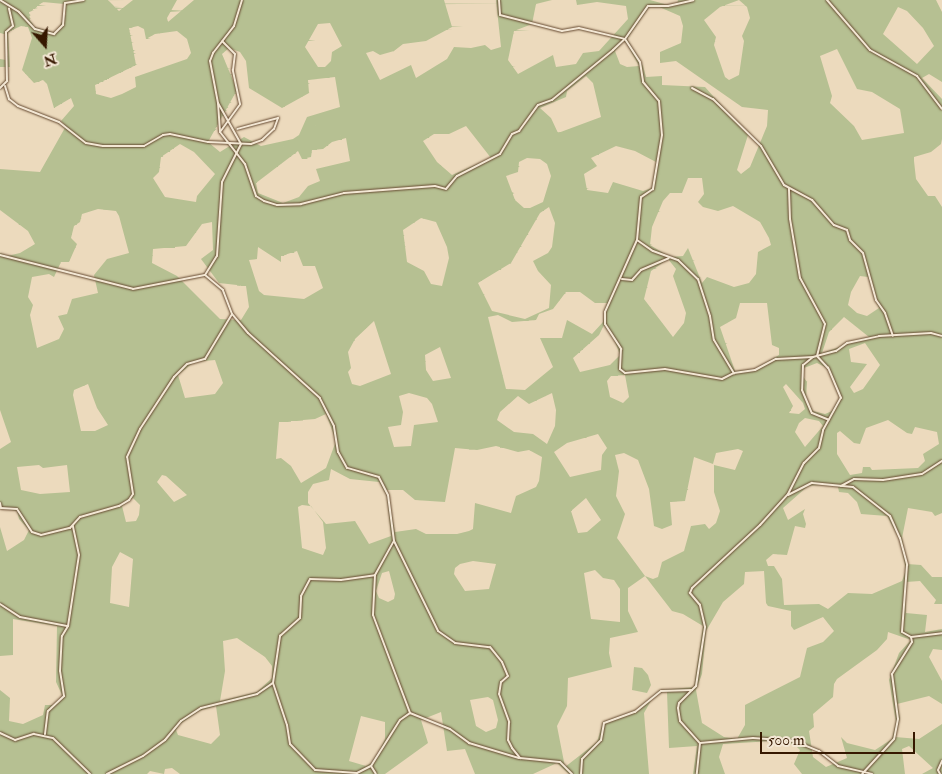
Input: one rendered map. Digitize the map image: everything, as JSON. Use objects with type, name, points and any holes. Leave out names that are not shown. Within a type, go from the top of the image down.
[{"type":"street","points":[[0,0],[19,12],[35,29],[54,34],[63,25],[66,3],[84,0]]},
{"type":"street","points":[[242,0],[234,26],[210,61],[218,103],[220,132],[226,143],[245,164],[256,196],[277,205],[308,203],[322,196],[344,193],[435,186],[446,189],[458,176],[500,154],[512,134],[519,131],[538,105],[552,100],[569,88],[625,39],[648,6],[668,6],[693,0]]},
{"type":"street","points":[[499,0],[500,15],[562,31],[579,28],[625,39],[640,62],[643,82],[659,101],[662,135],[653,189],[641,197],[637,240],[622,279],[605,312],[605,324],[621,349],[620,369],[625,373],[664,369],[718,379],[734,373],[755,370],[776,359],[817,356],[860,340],[931,333],[942,336]]},
{"type":"street","points":[[827,0],[870,50],[917,76],[942,109]]},
{"type":"street","points":[[9,7],[13,26],[6,32],[9,52],[5,86],[9,99],[18,106],[60,122],[86,143],[144,146],[163,135],[170,134],[241,144],[262,140],[274,130],[278,118],[236,130]]},
{"type":"street","points":[[220,132],[240,104],[240,93],[233,70],[235,54],[222,41]]},
{"type":"street","points":[[0,88],[5,86]]},
{"type":"street","points":[[692,88],[713,99],[762,146],[789,188],[812,200],[834,225],[847,230],[850,240],[863,253],[876,300],[885,313],[893,336]]},
{"type":"street","points":[[0,255],[133,289],[205,275],[217,256],[222,182],[241,144],[236,130],[218,103]]},
{"type":"street","points":[[789,188],[790,219],[800,278],[825,324],[817,356]]},
{"type":"street","points":[[637,240],[669,258],[678,260],[698,279],[710,316],[714,340],[734,373]]},
{"type":"street","points":[[622,279],[632,280],[641,270],[669,258]]},
{"type":"street","points":[[205,275],[223,290],[232,314],[276,362],[320,398],[334,426],[338,452],[347,468],[379,477],[388,496],[394,542],[438,631],[454,643],[490,647],[502,662],[508,676],[501,682],[499,694],[508,722],[508,740],[520,758]]},
{"type":"street","points":[[0,503],[1,508],[17,509],[37,535],[73,526],[80,518],[119,506],[134,494],[127,461],[140,429],[174,377],[187,364],[205,359],[232,314]]},
{"type":"street","points":[[697,774],[700,743],[679,719],[679,703],[692,690],[700,674],[705,627],[700,605],[690,593],[692,588],[760,525],[785,497],[804,463],[819,448],[828,420],[841,398],[828,368],[817,356]]},
{"type":"street","points":[[813,357],[803,365],[802,390],[812,413],[828,420]]},
{"type":"street","points":[[840,486],[854,479],[883,480],[922,474],[942,461]]},
{"type":"street","points":[[785,497],[812,483],[853,487],[874,502],[890,516],[900,538],[907,566],[902,632],[911,637],[942,633]]},
{"type":"street","points":[[45,734],[48,711],[64,696],[60,659],[62,636],[68,626],[79,555],[73,526]]},
{"type":"street","points":[[394,542],[375,575],[373,615],[410,713],[450,729],[469,743],[520,758],[560,762],[572,774]]},
{"type":"street","points":[[375,575],[340,580],[310,579],[301,596],[300,618],[280,636],[273,683],[288,725],[290,744],[314,770],[357,772],[371,766],[400,720],[410,713]]},
{"type":"street","points":[[0,604],[20,617],[68,626]]},
{"type":"street","points":[[862,773],[894,739],[898,719],[892,674],[909,646],[911,637]]},
{"type":"street","points":[[107,774],[143,756],[165,740],[181,721],[202,708],[257,694],[273,683]]},
{"type":"street","points":[[581,774],[582,759],[601,740],[604,723],[635,712],[661,691],[692,690]]},
{"type":"street","points":[[0,733],[15,740],[45,734],[53,738],[90,774]]},
{"type":"street","points":[[700,743],[752,738],[786,740],[819,751],[838,766],[872,774]]},
{"type":"street","points":[[940,774],[938,770],[942,761]]},
{"type":"street","points":[[371,766],[376,774]]},
{"type":"green space","points":[[0,0],[108,0],[119,11],[133,0],[177,0],[167,18],[168,22],[194,0],[444,0],[452,27],[426,41],[403,44],[394,51],[380,55],[373,51],[366,53],[380,80],[411,65],[416,78],[447,59],[454,47],[471,48],[485,45],[491,50],[501,47],[496,0],[552,0],[536,4],[532,24],[514,31],[508,60],[518,74],[553,55],[556,67],[576,64],[583,53],[599,51],[628,19],[626,6],[597,2],[577,5],[576,0],[650,0],[668,5],[677,4],[678,0],[739,0],[936,0],[942,12],[942,82],[929,74],[922,78],[942,99],[942,139],[941,144],[931,152],[914,157],[914,161],[916,179],[928,196],[935,196],[942,207],[942,513],[935,516],[932,512],[908,508],[902,538],[907,564],[921,565],[932,577],[942,577],[942,604],[934,604],[936,600],[920,581],[906,582],[905,597],[906,613],[927,615],[925,632],[942,629],[942,650],[933,649],[929,657],[942,681],[942,704],[929,696],[897,704],[900,718],[895,737],[919,739],[942,724],[942,774],[922,774],[933,768],[909,746],[902,749],[905,774],[802,774],[794,764],[800,750],[795,745],[772,741],[723,744],[719,757],[725,774],[693,774],[697,746],[669,748],[667,692],[661,692],[652,699],[644,713],[649,774],[569,774],[557,763],[533,774],[475,774],[465,749],[447,751],[441,712],[421,720],[428,743],[385,774],[180,774],[172,768],[165,769],[164,774],[150,771],[147,774],[0,774],[0,690],[10,698],[9,721],[23,724],[43,715],[45,705],[54,705],[63,697],[56,682],[57,626],[13,619],[13,655],[0,656],[0,527],[7,551],[24,540],[29,530],[19,519],[17,511],[0,508],[0,449],[11,442],[0,410],[0,253],[7,256],[20,253],[35,244],[28,231],[0,210],[0,169],[40,172],[66,126],[61,121],[74,106],[71,98],[54,108],[47,84],[43,80],[34,83],[22,70],[32,38],[28,27],[21,26],[8,32],[10,67],[0,67],[0,59],[6,60],[8,54],[5,34],[0,33]],"holes":[[[739,0],[747,7],[750,18],[742,36],[744,41],[739,75],[729,80],[725,77],[714,45],[716,37],[704,20],[720,7]],[[43,2],[64,4],[66,14],[56,33],[34,27],[30,20],[29,12]],[[657,6],[680,16],[683,26],[681,43],[660,52],[660,63],[676,61],[742,107],[768,110],[767,126],[750,167],[741,174],[737,170],[748,135],[705,87],[662,85],[662,76],[646,77],[643,66],[627,39],[649,7]],[[898,7],[907,11],[923,28],[934,46],[917,64],[883,34]],[[330,23],[342,46],[332,52],[331,61],[325,67],[318,67],[305,47],[318,24]],[[138,26],[144,29],[146,39],[155,34],[177,31],[187,39],[191,53],[187,59],[135,77],[136,87],[111,98],[96,94],[95,85],[136,65],[129,28]],[[624,41],[639,66],[627,67],[620,64],[615,51]],[[229,48],[240,52],[246,61],[249,88],[282,108],[309,93],[308,80],[335,77],[340,107],[307,117],[299,135],[293,139],[261,146],[244,137],[220,152],[208,142],[237,90],[222,54]],[[837,49],[857,89],[872,92],[900,109],[904,133],[862,140],[854,126],[830,103],[832,96],[820,56]],[[586,76],[593,83],[601,117],[558,133],[551,118],[540,108],[566,97],[567,91]],[[466,126],[491,158],[452,175],[437,162],[423,141],[434,134],[449,134]],[[346,138],[350,161],[316,169],[320,181],[308,186],[299,197],[283,203],[258,193],[256,183],[298,151],[302,159],[311,157],[312,150],[323,149],[332,142]],[[180,144],[194,152],[215,174],[197,196],[196,202],[165,197],[153,178],[159,172],[161,157]],[[616,146],[635,151],[656,162],[652,188],[643,191],[613,182],[608,193],[587,190],[584,174],[597,166],[591,158]],[[527,158],[540,159],[547,164],[551,176],[543,202],[530,208],[524,208],[515,200],[506,176],[518,172],[519,162]],[[688,178],[702,178],[704,194],[698,202],[703,207],[718,211],[733,206],[760,222],[771,245],[758,252],[756,274],[749,283],[734,287],[707,277],[702,283],[688,248],[683,256],[670,257],[650,245],[652,227],[663,201],[670,193],[682,193]],[[549,207],[555,223],[552,247],[548,253],[533,261],[538,271],[551,285],[549,308],[525,319],[492,311],[478,283],[511,263],[540,213]],[[98,209],[116,211],[129,253],[107,259],[94,275],[98,293],[72,299],[67,314],[58,316],[64,329],[59,339],[37,348],[30,315],[33,305],[28,297],[32,277],[49,274],[54,277],[61,262],[69,262],[77,244],[71,238],[74,226],[80,222],[82,214]],[[421,218],[436,222],[447,247],[449,258],[442,286],[431,284],[424,271],[407,262],[403,230]],[[212,222],[213,250],[201,259],[219,283],[246,286],[249,307],[241,320],[220,319],[177,276],[152,263],[153,249],[186,246],[202,224]],[[258,247],[281,262],[281,256],[297,251],[303,266],[315,266],[323,288],[304,299],[264,295],[259,291],[249,260],[257,259]],[[668,259],[676,269],[673,276],[686,313],[684,323],[673,337],[644,299],[651,271]],[[860,276],[868,277],[879,308],[867,316],[857,313],[848,305],[851,292]],[[566,292],[580,292],[595,303],[607,303],[603,322],[592,334],[567,320],[562,338],[540,338],[553,367],[525,390],[506,389],[488,317],[498,315],[512,322],[536,320],[539,314],[553,309]],[[740,303],[767,303],[772,345],[779,348],[779,355],[755,369],[735,371],[720,327],[736,318]],[[844,317],[869,337],[822,353],[829,332]],[[374,321],[391,374],[360,386],[352,384],[348,372],[351,368],[348,352],[355,339]],[[604,325],[612,334],[620,355],[610,365],[580,372],[573,358],[599,335]],[[865,343],[880,365],[863,389],[854,393],[850,387],[867,364],[851,362],[849,349]],[[440,347],[451,378],[433,381],[426,370],[425,355]],[[215,360],[223,383],[215,394],[185,398],[178,375],[194,362]],[[817,363],[827,368],[840,397],[832,411],[825,414],[813,411],[806,399],[807,382],[802,375],[804,368]],[[625,375],[629,397],[623,403],[610,397],[607,381],[611,376]],[[88,384],[97,408],[108,425],[95,431],[81,431],[73,395],[74,390]],[[786,384],[803,403],[805,409],[799,414],[789,413],[793,406],[783,387]],[[409,393],[427,398],[432,404],[438,422],[414,425],[411,446],[394,447],[388,427],[401,425],[403,412],[399,396]],[[552,393],[556,410],[555,426],[547,444],[533,434],[514,432],[497,420],[500,412],[518,396],[529,404]],[[326,414],[336,441],[326,468],[301,483],[291,466],[281,458],[276,459],[279,422],[315,419]],[[805,418],[819,421],[823,426],[805,447],[795,432],[799,423]],[[888,420],[907,433],[912,434],[915,427],[937,432],[939,444],[923,454],[925,461],[918,468],[872,470],[870,467],[863,467],[862,473],[850,475],[837,454],[837,433],[840,431],[854,443],[860,444],[866,428]],[[598,434],[607,448],[602,455],[601,470],[570,477],[554,452],[567,443]],[[496,446],[518,452],[529,450],[542,457],[539,481],[536,487],[516,496],[511,513],[475,503],[473,529],[457,534],[426,534],[416,529],[395,532],[387,490],[403,490],[415,500],[445,502],[455,448],[477,450]],[[738,449],[743,451],[735,470],[714,465],[714,492],[720,511],[716,523],[709,529],[705,524],[691,526],[684,551],[662,562],[658,577],[653,579],[645,576],[617,538],[625,514],[616,496],[619,471],[615,455],[624,453],[638,460],[649,489],[654,526],[662,529],[672,525],[670,502],[685,501],[694,457],[713,464],[716,453]],[[39,465],[43,468],[67,465],[70,492],[40,494],[21,490],[17,467]],[[331,469],[350,479],[379,482],[387,496],[391,536],[369,544],[355,521],[326,524],[314,510],[323,522],[326,548],[323,555],[302,548],[298,507],[302,505],[311,506],[308,503],[308,492],[313,484],[329,480]],[[162,475],[166,476],[187,495],[174,502],[157,482]],[[830,484],[838,487],[839,492],[848,493],[857,502],[861,514],[887,516],[900,540],[906,570],[902,581],[872,594],[848,593],[828,609],[819,604],[784,605],[782,579],[774,566],[768,566],[766,560],[773,554],[787,555],[795,526],[805,528],[806,524],[803,514],[805,509],[788,520],[783,508],[808,486]],[[133,498],[140,505],[136,521],[126,522],[122,506]],[[586,498],[601,520],[587,532],[578,533],[571,511]],[[120,552],[133,559],[129,607],[110,603],[112,567]],[[473,561],[496,564],[489,589],[465,591],[454,574],[455,568],[460,564]],[[595,570],[603,578],[614,580],[620,589],[620,622],[591,619],[584,573]],[[389,571],[395,594],[394,599],[388,602],[379,598],[376,591],[382,573]],[[764,571],[766,603],[768,606],[791,611],[791,626],[794,630],[823,617],[834,631],[823,642],[807,648],[800,677],[745,705],[745,725],[737,739],[724,737],[702,723],[696,690],[702,674],[706,631],[723,602],[744,584],[745,572]],[[645,576],[672,611],[683,614],[703,626],[694,687],[660,690],[637,710],[603,722],[597,742],[565,767],[557,726],[567,706],[568,678],[612,667],[609,653],[610,638],[638,632],[628,611],[628,588]],[[888,632],[911,640],[899,653],[889,680],[896,722],[892,739],[875,750],[847,743],[841,737],[847,758],[826,767],[813,757],[809,731],[814,727],[813,714],[833,697],[834,684],[837,679],[877,650],[887,639]],[[237,638],[265,657],[272,666],[272,678],[257,692],[220,701],[225,671],[223,641]],[[488,697],[493,700],[498,720],[496,728],[486,732],[476,726],[470,700]],[[216,706],[220,735],[211,744],[178,735],[176,730],[180,724],[199,711]],[[361,716],[385,722],[385,739],[375,761],[366,766],[349,761]]]},
{"type":"green space","points":[[634,667],[642,668],[648,675],[651,685],[647,693],[632,690]]}]
